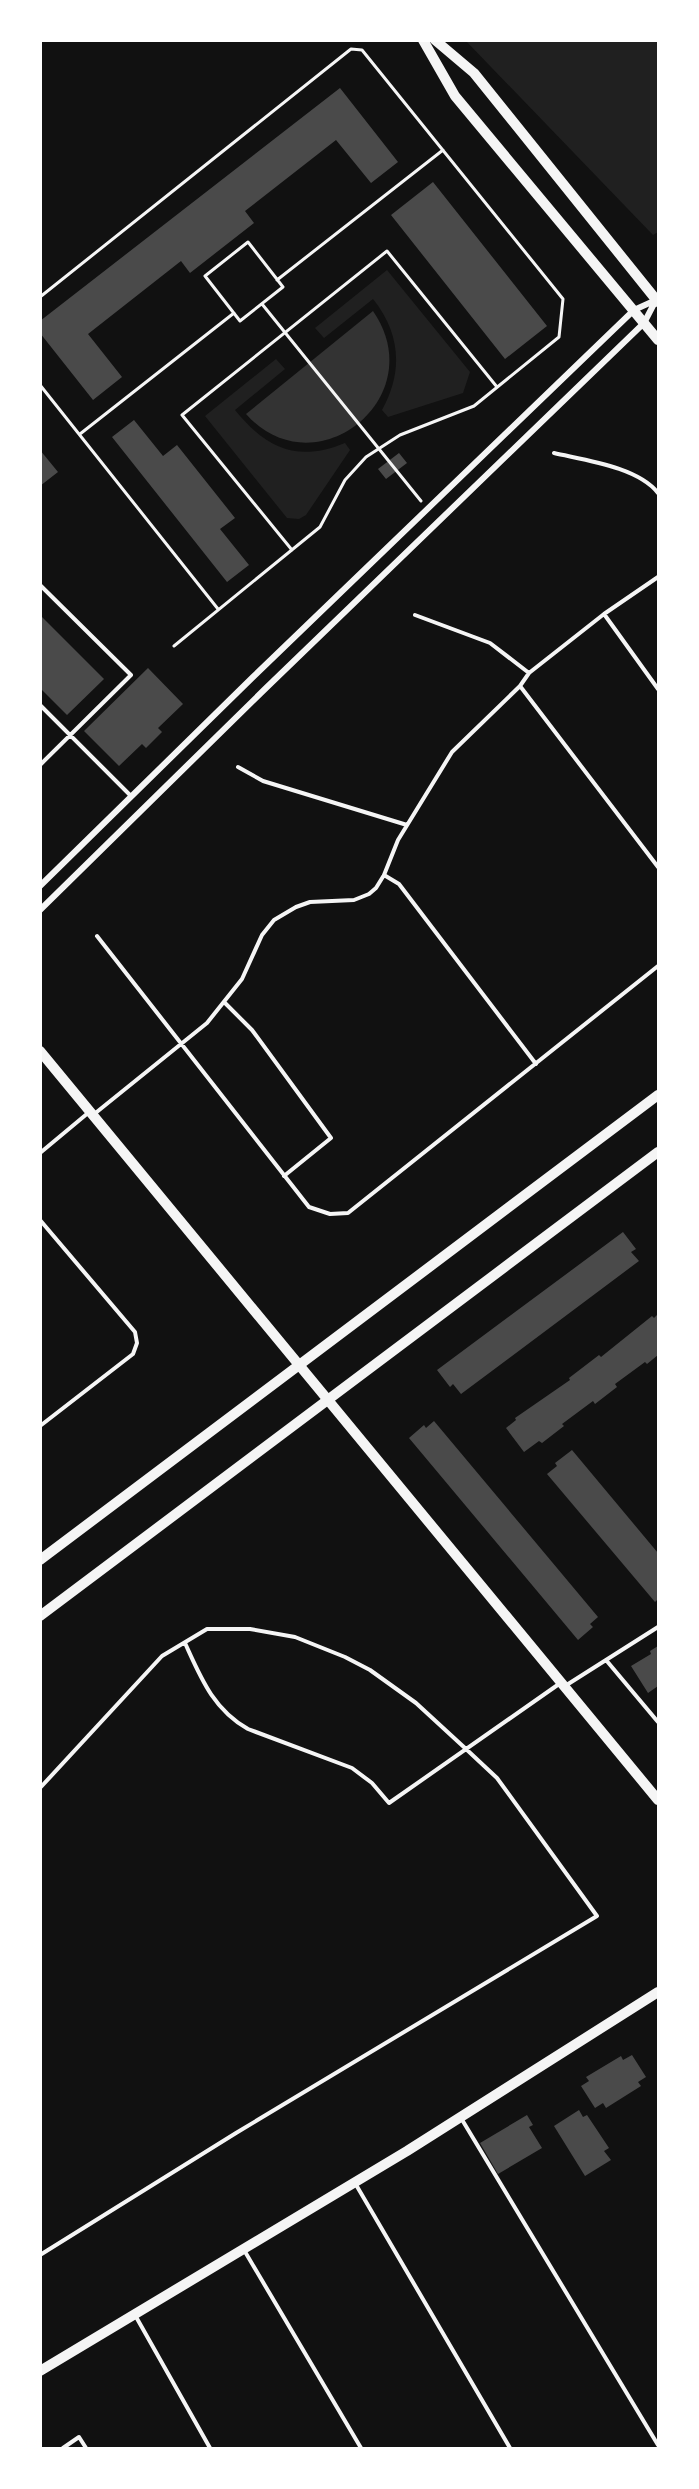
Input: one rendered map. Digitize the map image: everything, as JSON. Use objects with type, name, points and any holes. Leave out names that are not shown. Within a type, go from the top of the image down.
[{"type":"street","points":[[423,40],[455,96],[658,340]]},
{"type":"street","points":[[435,40],[474,73],[658,300]]},
{"type":"street","points":[[40,886],[634,310],[658,300]]},
{"type":"street","points":[[40,910],[644,323],[658,300]]},
{"type":"street","points":[[40,1051],[658,1800]]},
{"type":"street","points":[[40,1560],[658,1095]]},
{"type":"street","points":[[40,1616],[658,1152]]},
{"type":"street","points":[[40,2371],[461,2117],[658,1992]]},
{"type":"lane","points":[[554,453],[624,471],[646,482],[658,493]]},
{"type":"lane","points":[[40,1153],[207,1023],[242,979],[262,935],[274,920],[310,902],[362,898],[376,888],[384,875],[398,840],[452,752],[520,686],[529,673],[604,614],[658,577]]},
{"type":"lane","points":[[40,585],[131,675],[40,765]]},
{"type":"lane","points":[[604,614],[658,688]]},
{"type":"lane","points":[[415,615],[490,643],[529,673]]},
{"type":"lane","points":[[520,686],[658,867]]},
{"type":"lane","points":[[40,705],[132,797]]},
{"type":"lane","points":[[238,767],[263,781],[407,825]]},
{"type":"lane","points":[[384,875],[399,884],[536,1064]]},
{"type":"lane","points":[[97,936],[309,1208],[330,1214],[348,1213],[658,966]]},
{"type":"lane","points":[[225,1003],[252,1030],[332,1138],[284,1176]]},
{"type":"lane","points":[[40,1220],[135,1332],[137,1343],[134,1353],[40,1426]]},
{"type":"lane","points":[[40,1788],[162,1656],[207,1629],[228,1628],[272,1632],[319,1645],[362,1666],[416,1703],[497,1779],[597,1916],[236,2133],[40,2255]]},
{"type":"lane","points":[[185,1642],[207,1690],[215,1702],[236,1722],[248,1729],[352,1768],[372,1783],[389,1803],[562,1684],[658,1628]]},
{"type":"lane","points":[[606,1660],[658,1722]]},
{"type":"lane","points":[[461,2117],[658,2445]]},
{"type":"lane","points":[[354,2182],[510,2448]]},
{"type":"lane","points":[[244,2249],[361,2448]]},
{"type":"lane","points":[[134,2314],[210,2448]]},
{"type":"lane","points":[[63,2448],[80,2437],[86,2448]]},
{"type":"path","points":[[40,297],[351,49],[362,50],[563,299],[559,337],[474,406],[423,425],[378,447],[345,480],[320,527],[174,646]]},
{"type":"path","points":[[277,280],[443,150]]},
{"type":"path","points":[[248,242],[277,280],[283,288],[240,321],[205,276],[248,242]]},
{"type":"path","points":[[291,550],[182,415],[387,251],[497,387]]},
{"type":"path","points":[[262,304],[428,509]]},
{"type":"path","points":[[80,434],[234,314]]},
{"type":"path","points":[[40,385],[219,609]]},
{"type":"shaded area","points":[[466,41],[658,41],[658,232],[653,235]]},
{"type":"shaded area","points":[[387,270],[470,372],[463,393],[388,417],[382,410],[393,382],[396,353],[389,326],[373,299],[324,338],[315,328]]},
{"type":"shaded area","points":[[373,311],[388,344],[388,375],[377,402],[358,424],[332,438],[303,443],[273,435],[246,414]]},
{"type":"shaded area","points":[[276,359],[285,369],[235,410],[259,434],[284,448],[312,452],[345,443],[350,450],[306,515],[299,519],[287,518],[205,416]]},
{"type":"building","points":[[340,88],[398,162],[371,183],[336,140],[245,211],[254,223],[190,273],[181,261],[88,334],[122,377],[93,400],[40,333],[40,321]]},
{"type":"building","points":[[433,182],[547,326],[505,359],[391,215]]},
{"type":"building","points":[[134,420],[163,456],[177,445],[235,518],[220,529],[249,565],[227,582],[112,437]]},
{"type":"building","points":[[40,450],[58,472],[40,486]]},
{"type":"building","points":[[399,453],[407,463],[386,479],[378,469]]},
{"type":"building","points":[[40,615],[104,679],[67,715],[40,688]]},
{"type":"building","points":[[148,668],[183,704],[158,728],[162,732],[146,748],[142,744],[119,766],[84,731]]},
{"type":"building","points":[[623,1232],[636,1249],[631,1252],[639,1261],[461,1394],[453,1384],[450,1387],[437,1370]]},
{"type":"building","points":[[658,1314],[658,1355],[615,1384],[617,1387],[595,1404],[593,1401],[562,1424],[564,1426],[542,1443],[539,1441],[524,1452],[506,1428],[516,1420],[515,1418],[570,1380],[569,1378],[599,1355],[601,1357],[652,1316],[654,1318]]},
{"type":"building","points":[[434,1421],[598,1617],[590,1624],[593,1627],[578,1640],[409,1438],[424,1425],[426,1428]]},
{"type":"building","points":[[572,1450],[658,1553],[658,1599],[655,1602],[547,1474],[557,1466],[555,1463]]},
{"type":"building","points":[[658,1646],[658,1686],[648,1693],[631,1666],[651,1654],[650,1651]]},
{"type":"building","points":[[632,2055],[646,2077],[638,2082],[641,2086],[606,2108],[603,2103],[595,2108],[581,2086],[589,2081],[586,2077],[621,2056],[623,2060]]},
{"type":"building","points":[[579,2110],[583,2117],[587,2115],[609,2148],[604,2151],[611,2160],[585,2176],[554,2126]]},
{"type":"building","points":[[527,2115],[533,2125],[529,2127],[542,2148],[498,2174],[480,2143]]}]
